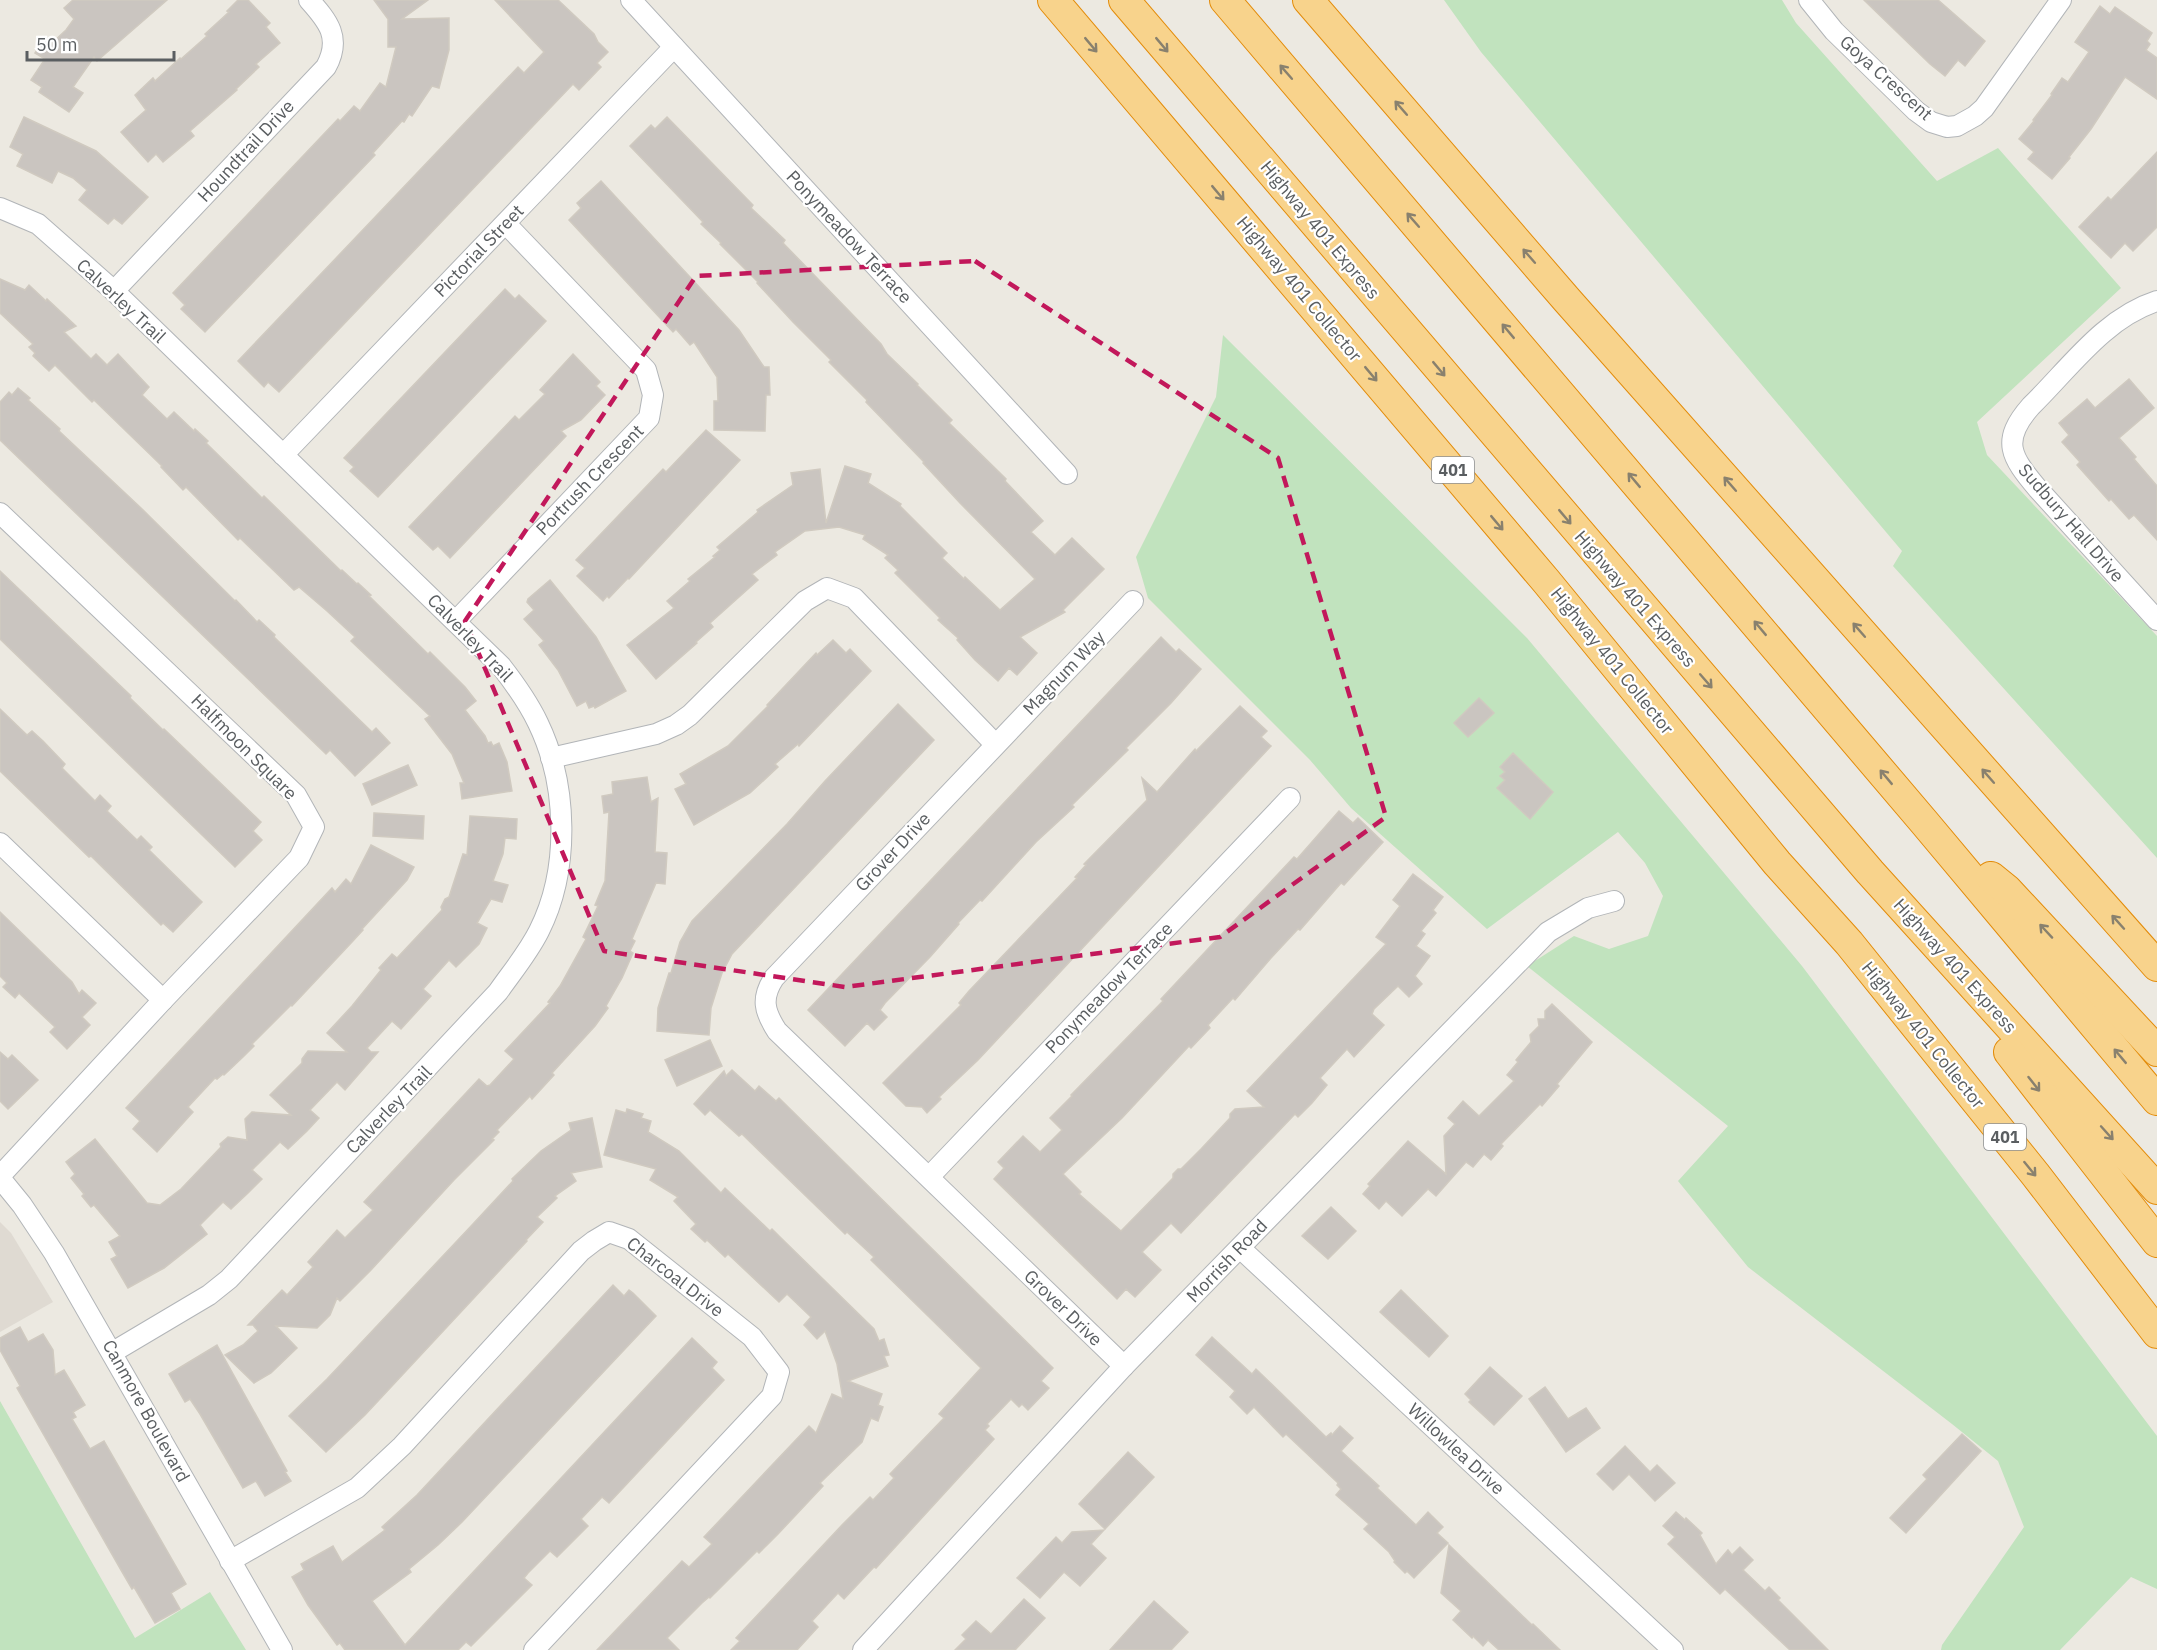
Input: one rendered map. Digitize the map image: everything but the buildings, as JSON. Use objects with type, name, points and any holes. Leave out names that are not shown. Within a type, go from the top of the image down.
[{"type":"highway","name":"Highway 401 Collector","points":[[1053,0],[1546,581],[1777,862],[1849,943],[2034,1174],[2157,1333]]},
{"type":"highway","name":"Highway 401 Express","points":[[1124,0],[1869,872],[2157,1190]]},
{"type":"highway","points":[[1225,0],[1924,822],[2157,1101]]},
{"type":"highway","points":[[1308,0],[1568,300],[2157,966]]},
{"type":"highway","points":[[1924,822],[2007,890],[2157,1051]]},
{"type":"highway","points":[[1869,872],[2157,1242]]},
{"type":"street","name":"Houndtrail Drive","points":[[114,291],[326,67],[333,48],[331,28],[309,0]]},
{"type":"street","name":"Ponymeadow Terrace","points":[[631,0],[1067,474]]},
{"type":"street","name":"Goya Crescent","points":[[1809,0],[1834,31],[1916,111],[1931,122],[1947,127],[1957,126],[1984,108],[2061,0]]},
{"type":"street","name":"Pictorial Street","points":[[283,455],[674,47]]},
{"type":"street","name":"Calverley Trail","points":[[0,208],[38,224],[114,291],[501,666],[524,697],[539,725],[551,758],[560,799],[559,868],[548,910],[539,931],[498,992],[229,1280],[209,1295],[113,1352]]},
{"type":"street","name":"Portrush Crescent","points":[[456,621],[649,418],[653,396],[646,370],[506,224]]},
{"type":"street","name":"Sudbury Hall Drive","points":[[2157,301],[2126,315],[2110,328],[2031,406],[2020,418],[2014,431],[2012,452],[2020,468],[2038,489],[2157,620]]},
{"type":"street","name":"Halfmoon Square","points":[[0,513],[296,795],[314,827],[299,858],[163,1000],[0,1177]]},
{"type":"street","points":[[551,758],[652,735],[676,725],[690,715],[805,601],[827,588],[854,598],[995,744]]},
{"type":"street","name":"Magnum Way","points":[[995,744],[1133,601]]},
{"type":"street","name":"Grover Drive","points":[[995,744],[774,978],[766,990],[765,1004],[770,1020],[777,1031],[1124,1366]]},
{"type":"street","name":"Ponymeadow Terrace","points":[[929,1177],[1290,798]]},
{"type":"street","points":[[0,843],[163,1000]]},
{"type":"street","name":"Morrish Road","points":[[863,1650],[1124,1366],[1548,932],[1588,908],[1614,901]]},
{"type":"street","name":"Canmore Boulevard","points":[[0,1177],[38,1227],[113,1352],[282,1650]]},
{"type":"street","name":"Charcoal Drive","points":[[230,1561],[357,1488],[402,1446],[581,1251],[609,1232],[629,1239],[752,1337],[780,1372],[772,1396],[534,1650]]},
{"type":"street","name":"Willowlea Drive","points":[[1240,1248],[1672,1650]]},
{"type":"highlighted area","points":[[975,261],[1278,458],[1386,817],[1220,937],[845,987],[604,951],[465,621],[696,276]]},
{"type":"shaded area","points":[[0,1222],[11,1233],[53,1302],[0,1332]]},
{"type":"green space","points":[[1444,0],[1782,0],[1796,23],[1937,181],[1998,148],[2121,288],[1977,422],[1987,455],[2157,636],[2157,858],[1893,566],[1902,551],[1481,52]]},
{"type":"green space","points":[[1223,335],[1527,638],[1802,966],[2157,1436],[2157,1589],[2131,1577],[2060,1650],[1941,1650],[1942,1645],[2024,1527],[1998,1461],[1748,1267],[1678,1181],[1728,1126],[1527,966],[1574,936],[1609,949],[1648,936],[1663,896],[1645,863],[1618,832],[1487,929],[1351,808],[1310,760],[1148,598],[1136,557],[1216,397]]},
{"type":"green space","points":[[0,1401],[135,1638],[210,1592],[246,1650],[0,1650]]}]
